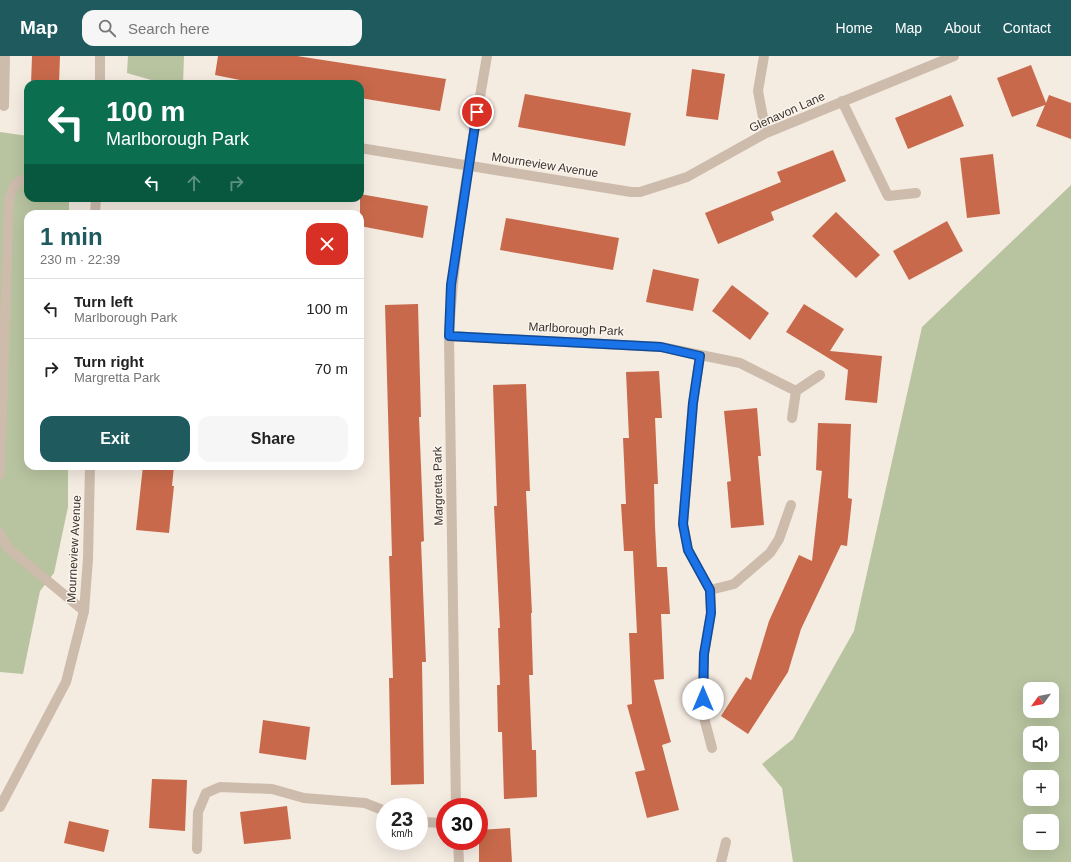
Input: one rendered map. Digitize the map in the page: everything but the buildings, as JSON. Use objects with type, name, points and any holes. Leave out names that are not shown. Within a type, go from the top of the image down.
[{"type":"street","points":[[4,106],[5,56]]},
{"type":"street","points":[[100,56],[100,80]]},
{"type":"street","name":"Margretta Park","points":[[456,798],[449,336],[451,285],[468,166],[487,56]]},
{"type":"street","points":[[764,56],[758,91],[766,133]]},
{"type":"street","name":"Glenavon Lane","points":[[632,192],[640,192],[687,177],[766,133],[954,56]]},
{"type":"street","points":[[842,101],[888,196],[916,193]]},
{"type":"street","name":"Mourneview Avenue","points":[[364,149],[632,192]]},
{"type":"street","points":[[0,474],[9,199],[16,183],[24,179]]},
{"type":"street","name":"Marlborough Park","points":[[449,336],[661,347],[740,363],[796,391]]},
{"type":"street","points":[[700,356],[693,403],[683,524],[688,550],[710,590],[711,613],[704,654],[703,714],[712,748]]},
{"type":"street","points":[[792,418],[796,391],[820,375]]},
{"type":"street","name":"Mourneview Avenue","points":[[0,807],[66,682],[84,611],[88,559],[90,470]]},
{"type":"street","points":[[710,590],[734,584],[770,553],[779,539],[791,505]]},
{"type":"street","points":[[0,532],[8,548],[84,611]]},
{"type":"street","points":[[197,849],[198,812],[206,793],[220,788],[272,789],[304,798],[365,803],[376,807]]},
{"type":"street","points":[[720,862],[726,842]]},
{"type":"street","points":[[458,850],[459,862]]},
{"type":"green space","points":[[128,56],[184,56],[183,80],[151,80],[127,73]]},
{"type":"green space","points":[[0,132],[24,135],[24,202],[69,202],[69,210],[24,210],[24,470],[68,470],[68,507],[54,573],[40,591],[23,674],[0,672]]},
{"type":"green space","points":[[1071,185],[1071,862],[793,862],[782,788],[762,764],[793,739],[854,631],[922,327]]},
{"type":"route","points":[[477,112],[451,285],[449,336],[661,347],[700,356],[693,403],[683,524],[688,550],[710,590],[711,613],[704,654],[703,699]]}]
